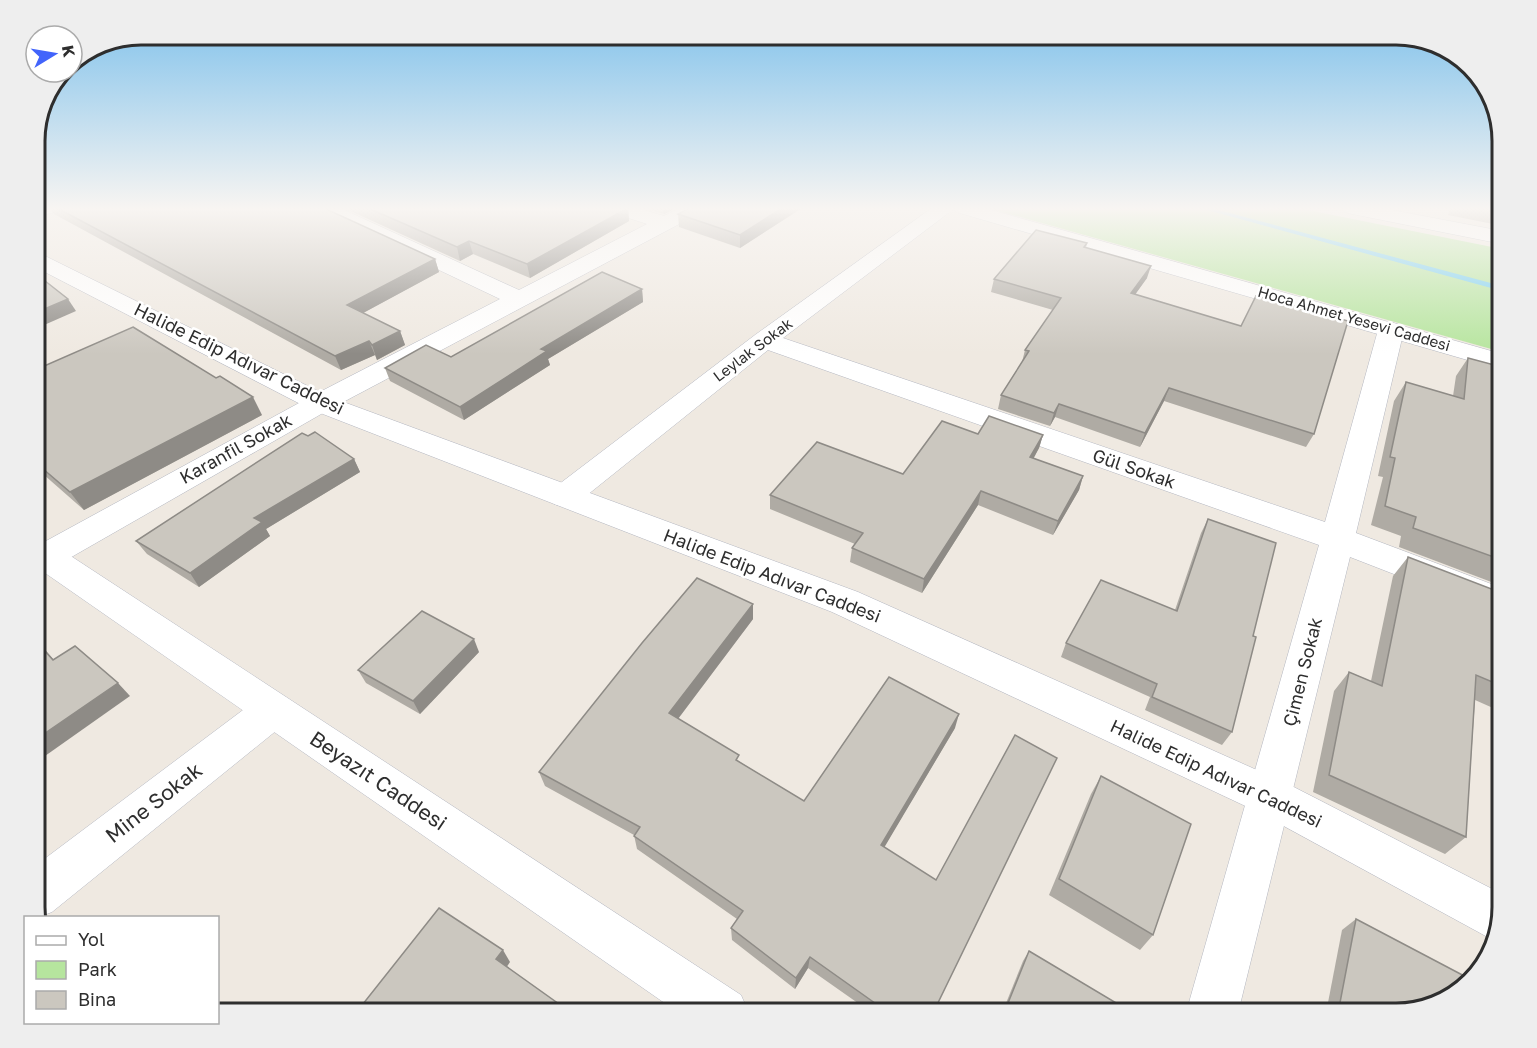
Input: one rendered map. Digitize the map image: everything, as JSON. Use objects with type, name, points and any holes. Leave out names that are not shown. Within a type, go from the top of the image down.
[{"type":"street","points":[[430,257],[519,299]]},
{"type":"street","name":"Karanfil Sokak","points":[[45,551],[320,403],[600,257]]},
{"type":"street","name":"Leylak Sokak","points":[[565,496],[764,340],[877,257]]},
{"type":"street","name":"Hoca Ahmet Yesevi Caddesi","points":[[1137,257],[1492,359]]},
{"type":"street","name":"Halide Edip Adıvar Caddesi","points":[[45,263],[320,403],[845,602],[1271,797],[1491,914]]},
{"type":"street","name":"Çimen Sokak","points":[[1215,1003],[1271,797],[1391,330]]},
{"type":"street","name":"Gül Sokak","points":[[764,340],[1338,539],[1492,598]]},
{"type":"street","name":"Beyazıt Caddesi","points":[[45,560],[273,710],[707,1003]]},
{"type":"street","name":"Mine Sokak","points":[[45,887],[273,710]]},
{"type":"green space","points":[[1163,257],[1492,257],[1492,349]]},
{"type":"building","points":[[149,257],[430,257],[435,259],[347,305],[400,331],[372,345],[369,341],[335,356]]},
{"type":"building","points":[[509,257],[540,257],[527,264]]},
{"type":"building","points":[[1013,257],[1119,257],[1151,266],[1131,293],[1241,326],[1256,296],[1348,321],[1314,434],[1169,388],[1145,433],[1059,404],[1054,413],[1001,395],[1029,351],[1025,350],[1061,298],[994,279]]},
{"type":"building","points":[[602,272],[642,289],[541,349],[547,351],[460,407],[385,368],[426,345],[451,357]]},
{"type":"building","points":[[45,281],[68,299],[45,309]]},
{"type":"building","points":[[133,327],[216,378],[220,376],[253,397],[70,492],[45,471],[45,366]]},
{"type":"building","points":[[1468,358],[1492,364],[1492,556],[1413,528],[1416,517],[1385,506],[1395,458],[1390,457],[1406,382],[1464,399]]},
{"type":"building","points":[[989,416],[1043,435],[1030,457],[1083,476],[1058,521],[981,491],[924,579],[852,548],[863,533],[770,495],[817,442],[903,474],[942,421],[978,434]]},
{"type":"building","points":[[315,432],[354,459],[254,518],[262,522],[190,573],[136,541],[302,433],[308,436]]},
{"type":"building","points":[[1208,519],[1276,543],[1253,636],[1256,637],[1232,732],[1152,697],[1157,684],[1066,643],[1101,580],[1177,611]]},
{"type":"building","points":[[1408,557],[1492,589],[1492,682],[1476,675],[1466,837],[1329,775],[1349,672],[1382,686]]},
{"type":"building","points":[[697,578],[753,604],[669,713],[739,755],[736,760],[804,801],[889,677],[959,714],[881,845],[936,880],[1015,735],[1057,758],[938,1003],[875,1003],[810,957],[796,978],[731,928],[743,911],[634,836],[640,827],[539,772]]},
{"type":"building","points":[[422,611],[474,639],[413,701],[358,670]]},
{"type":"building","points":[[75,646],[118,683],[45,733],[45,651],[53,660]]},
{"type":"building","points":[[1101,776],[1191,824],[1153,935],[1059,879]]},
{"type":"building","points":[[439,908],[503,950],[496,959],[558,1003],[364,1003]]},
{"type":"building","points":[[1356,919],[1463,975],[1439,993],[1421,1000],[1396,1003],[1340,1003]]},
{"type":"building","points":[[1029,951],[1116,1003],[1008,1003]]},
{"type":"waterway","points":[[1384,257],[1492,286]]}]
